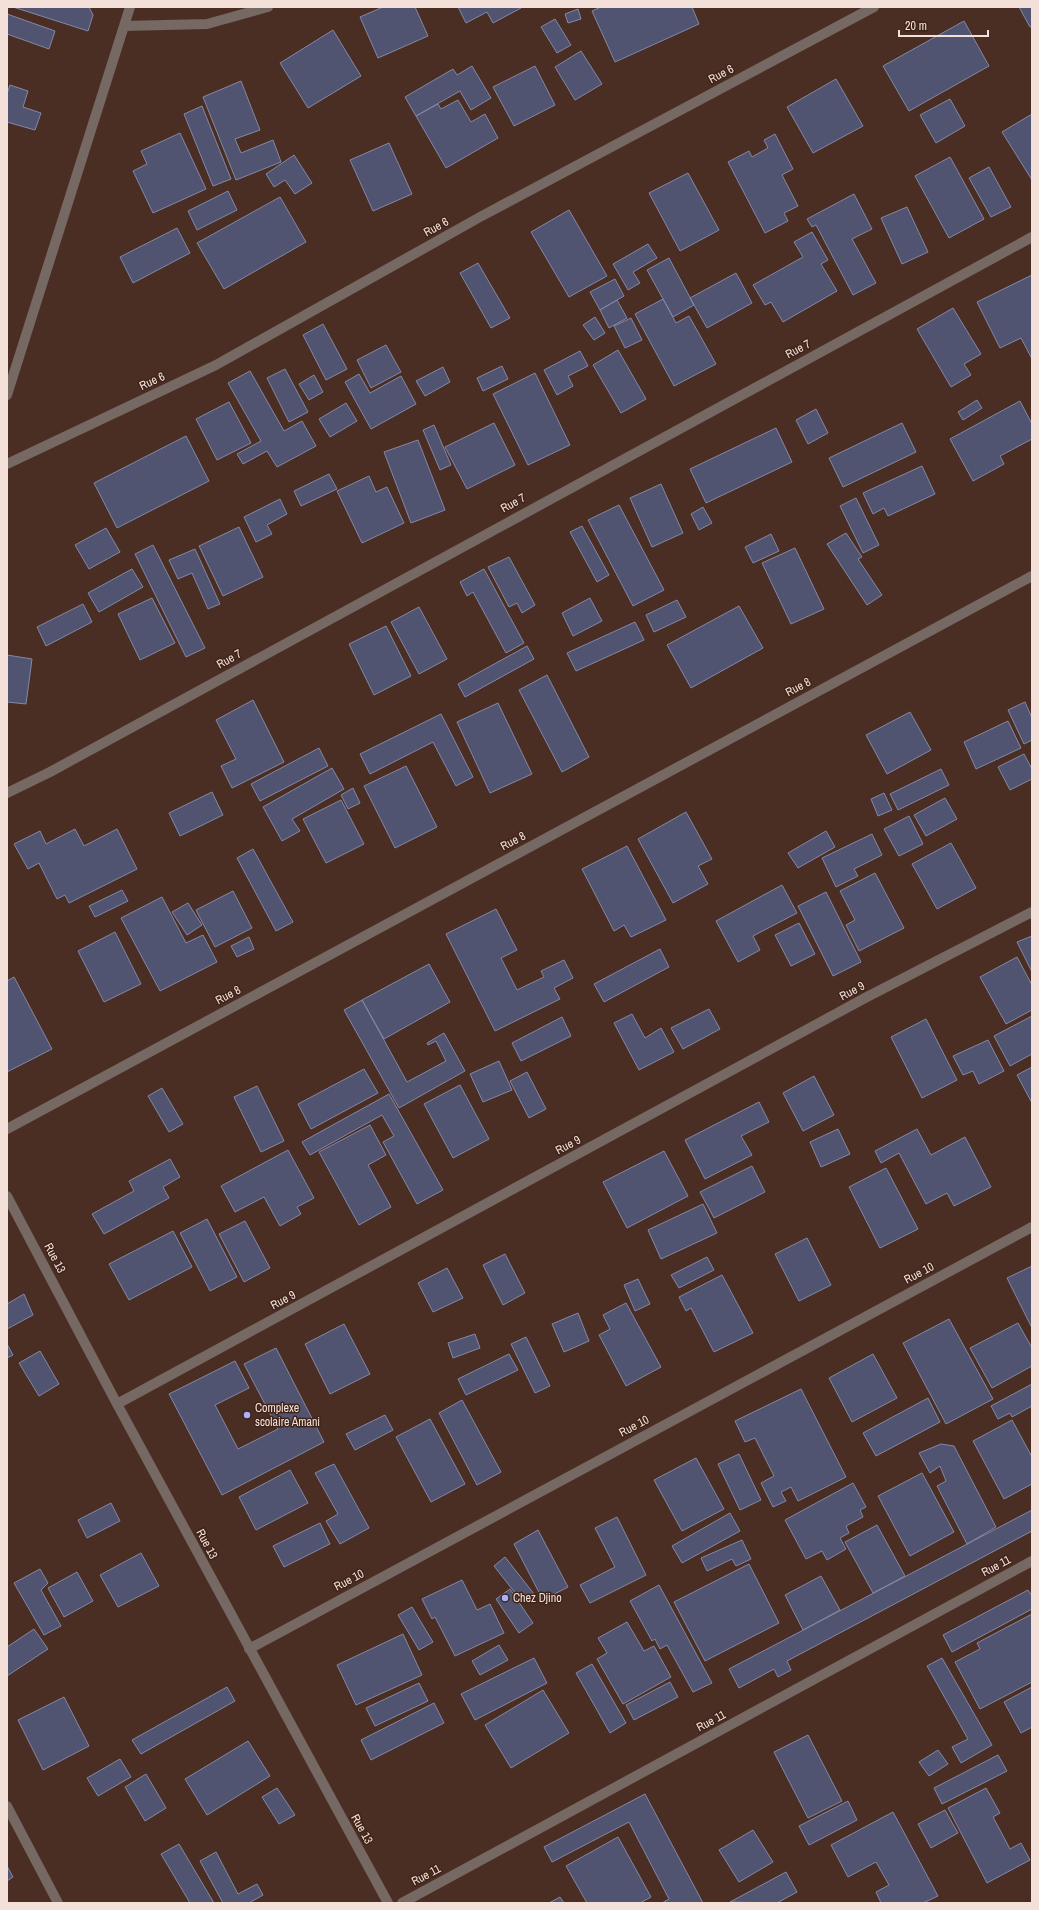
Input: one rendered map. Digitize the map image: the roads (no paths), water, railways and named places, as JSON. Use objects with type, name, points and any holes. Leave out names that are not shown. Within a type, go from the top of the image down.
[{"type":"street","points":[[7,396],[130,7]]},
{"type":"street","points":[[124,26],[207,24],[268,7]]},
{"type":"street","name":"Rue 6","points":[[7,464],[216,365],[480,217],[874,7]]},
{"type":"street","name":"Rue 7","points":[[7,793],[50,772],[1032,237]]},
{"type":"street","name":"Rue 8","points":[[7,1129],[1032,576]]},
{"type":"street","name":"Rue 9","points":[[117,1404],[865,998],[1032,912]]},
{"type":"street","name":"Rue 13","points":[[7,1196],[249,1649],[388,1903]]},
{"type":"street","name":"Rue 10","points":[[249,1649],[1032,1227]]},
{"type":"street","name":"Rue 11","points":[[402,1903],[1032,1561]]},
{"type":"street","points":[[7,1806],[58,1903]]},
{"type":"place","name":"Complexe scolaire Amani","points":[[247,1415]]},
{"type":"place","name":"Chez Djino","points":[[505,1598]]}]
